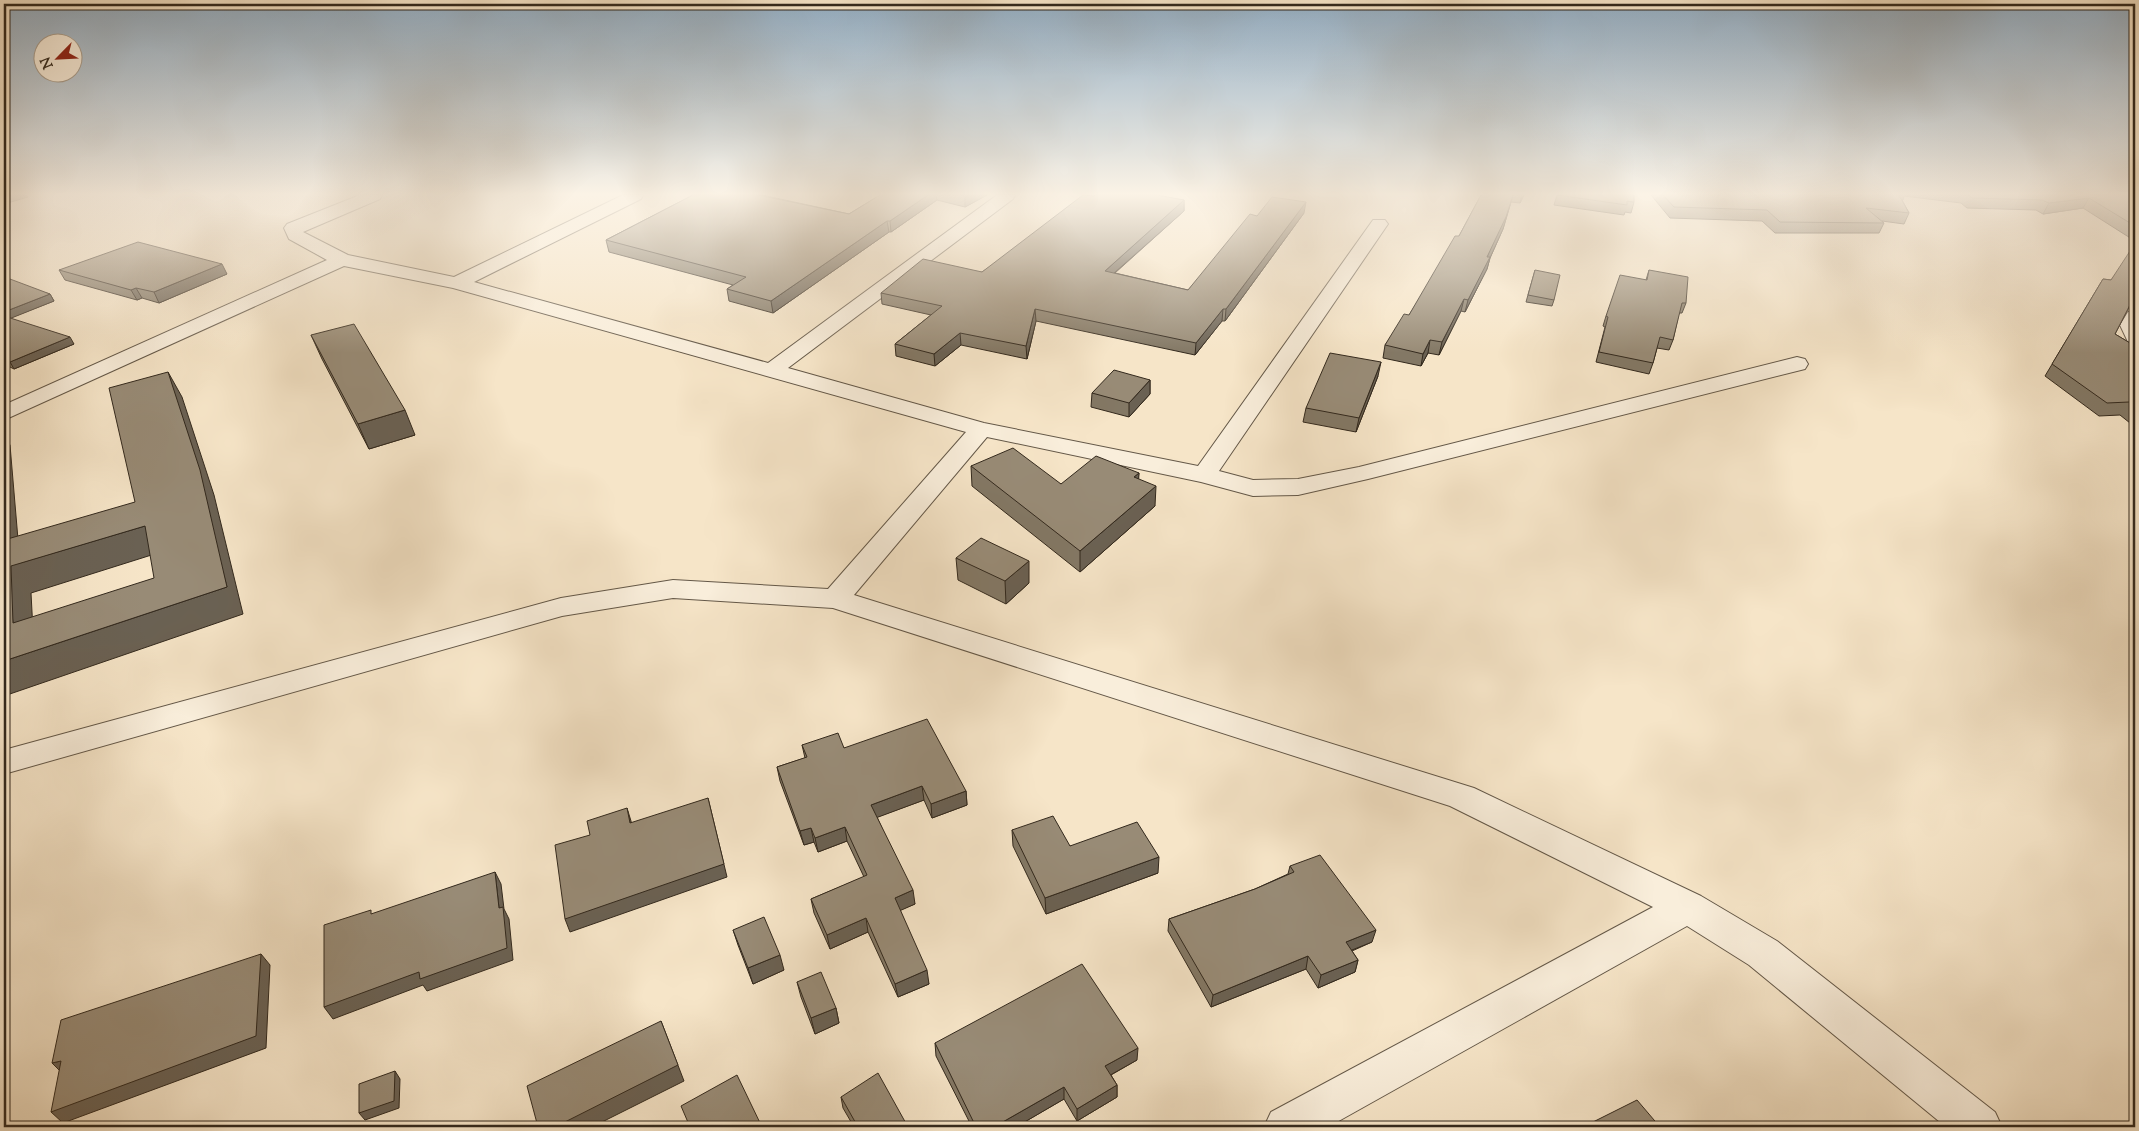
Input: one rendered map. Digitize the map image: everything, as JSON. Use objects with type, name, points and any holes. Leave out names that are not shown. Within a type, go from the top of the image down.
[{"type":"street","points":[[320,248],[342,260],[456,282],[981,429],[1204,475],[1253,488],[1298,487],[1358,474],[1797,364]]},
{"type":"street","points":[[456,282],[526,248]]},
{"type":"street","points":[[772,370],[935,248]]},
{"type":"street","points":[[1204,475],[1362,248]]},
{"type":"street","points":[[4,413],[342,260]]},
{"type":"street","points":[[2135,316],[2130,325],[2135,338]]},
{"type":"street","points":[[835,598],[981,429]]},
{"type":"street","points":[[4,762],[561,607],[673,589],[835,598],[1462,797],[1688,906],[1763,953],[1980,1127]]},
{"type":"street","points":[[1286,1127],[1688,906]]},
{"type":"building","points":[[122,248],[160,248],[222,264],[154,292],[136,288],[131,290],[59,270]]},
{"type":"building","points":[[635,248],[848,248],[771,301],[727,289],[746,277]]},
{"type":"building","points":[[1014,248],[1131,248],[1105,271],[1188,290],[1222,248],[1272,248],[1226,309],[1223,309],[1196,343],[1035,309],[1026,346],[960,333],[934,354],[895,344],[942,306],[881,293],[923,259],[982,272]]},
{"type":"building","points":[[1448,248],[1491,248],[1487,257],[1490,257],[1468,300],[1464,299],[1442,342],[1430,340],[1423,354],[1385,345],[1404,314],[1409,315]]},
{"type":"building","points":[[2130,251],[2135,252],[2135,295],[2115,334],[2135,346],[2135,407],[2129,402],[2107,403],[2052,364],[2103,279],[2111,280]]},
{"type":"building","points":[[1535,270],[1560,275],[1554,300],[1528,295]]},
{"type":"building","points":[[1649,270],[1688,277],[1686,303],[1682,303],[1673,340],[1660,337],[1653,363],[1599,352],[1608,317],[1606,316],[1620,275],[1647,280]]},
{"type":"building","points":[[10,279],[50,294],[4,312],[4,282]]},
{"type":"building","points":[[4,316],[70,337],[10,362],[4,359]]},
{"type":"building","points":[[354,324],[405,410],[358,424],[311,335]]},
{"type":"building","points":[[1330,353],[1381,362],[1359,418],[1306,408]]},
{"type":"building","points":[[1114,370],[1150,380],[1129,403],[1092,393]]},
{"type":"building","points":[[168,372],[200,470],[227,587],[4,661],[4,540],[135,502],[109,388]],"holes":[[[145,526],[154,578],[13,623],[11,566]]]},
{"type":"building","points":[[1013,448],[1061,484],[1096,456],[1139,473],[1134,477],[1156,486],[1080,551],[971,466]]},
{"type":"building","points":[[981,538],[1029,561],[1005,581],[956,558]]},
{"type":"building","points":[[927,719],[966,791],[931,804],[922,786],[871,805],[913,890],[895,898],[927,970],[895,984],[866,918],[827,935],[811,899],[867,875],[845,827],[815,838],[811,828],[800,831],[777,767],[807,757],[802,745],[838,733],[844,748]]},
{"type":"building","points":[[708,798],[724,864],[565,919],[555,845],[590,835],[587,821],[627,808],[630,823]]},
{"type":"building","points":[[1053,816],[1070,846],[1137,822],[1159,857],[1045,898],[1012,830]]},
{"type":"building","points":[[1320,855],[1376,930],[1346,942],[1358,960],[1321,975],[1308,956],[1213,995],[1169,919],[1255,889],[1294,872],[1290,866]]},
{"type":"building","points":[[495,872],[499,908],[503,907],[507,948],[420,979],[419,972],[324,1007],[324,925],[371,910],[371,914]]},
{"type":"building","points":[[764,917],[780,955],[748,968],[733,930]]},
{"type":"building","points":[[261,954],[256,1036],[51,1112],[61,1061],[52,1063],[61,1020]]},
{"type":"building","points":[[1082,964],[1138,1048],[1105,1066],[1117,1085],[1077,1109],[1064,1087],[994,1127],[976,1127],[935,1043]]},
{"type":"building","points":[[821,972],[836,1008],[811,1018],[797,982]]},
{"type":"building","points":[[661,1021],[678,1065],[555,1127],[538,1127],[527,1086]]},
{"type":"building","points":[[395,1071],[394,1101],[359,1113],[359,1084]]},
{"type":"building","points":[[878,1073],[908,1127],[858,1127],[841,1097]]},
{"type":"building","points":[[737,1075],[762,1127],[690,1127],[681,1106]]},
{"type":"building","points":[[1637,1100],[1660,1127],[1583,1127]]}]
